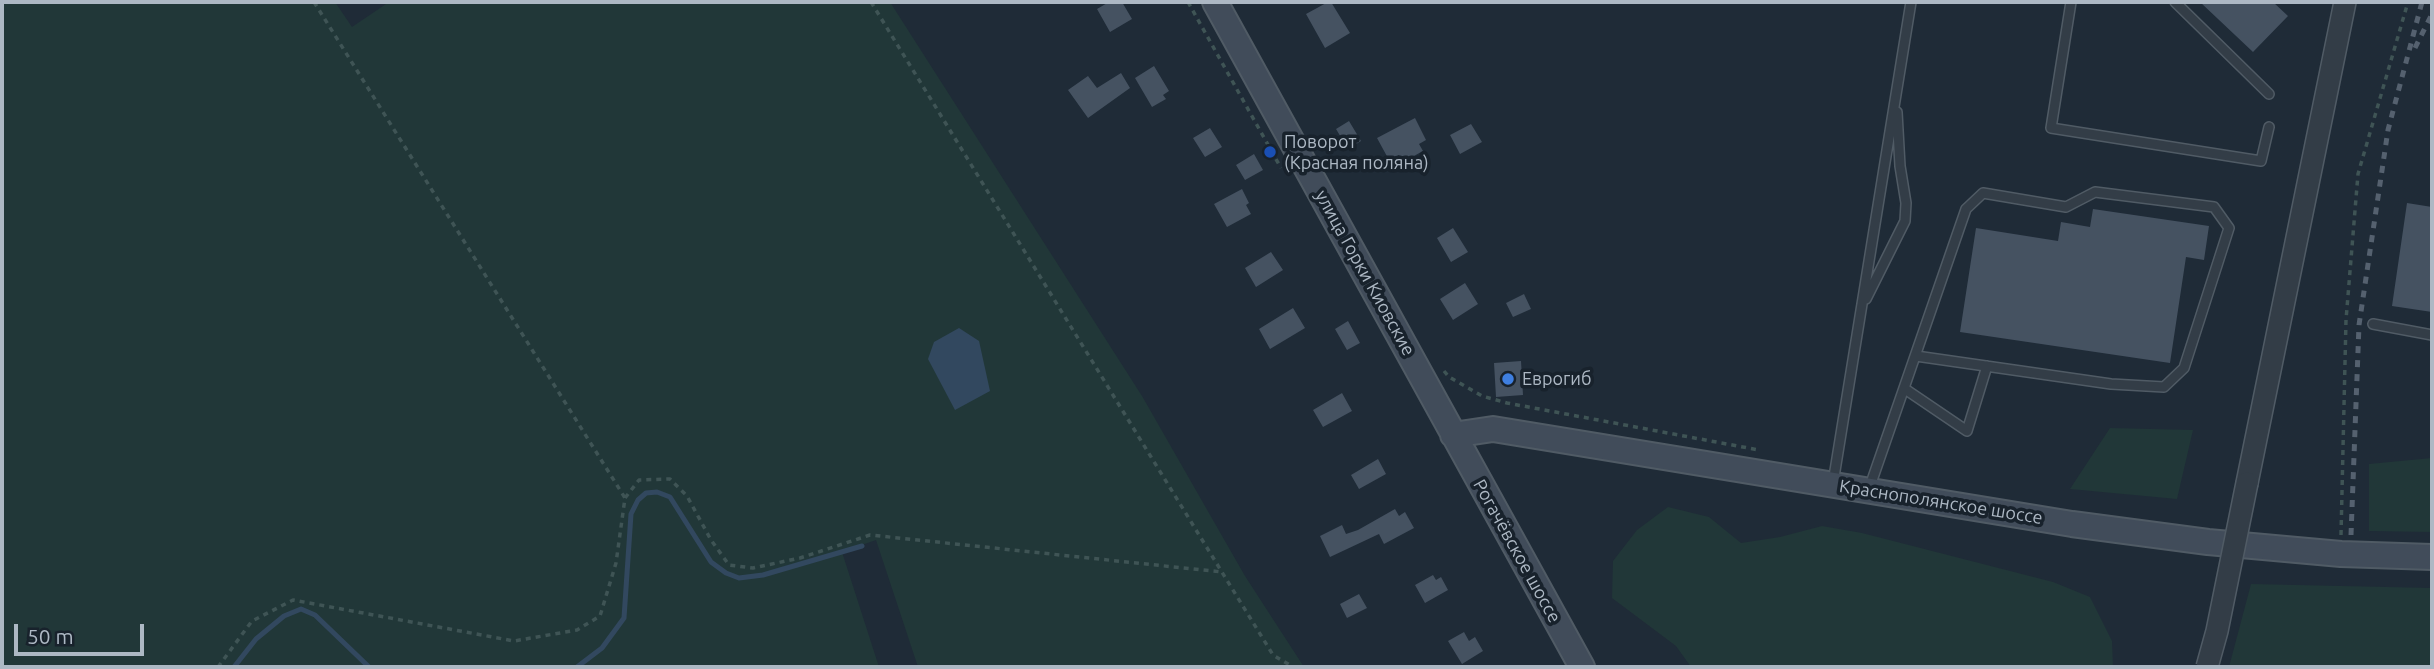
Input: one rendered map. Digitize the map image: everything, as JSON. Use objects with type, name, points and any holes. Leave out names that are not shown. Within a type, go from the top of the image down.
[{"type":"main road","name":"улица Горки Киовские","points":[[1214,2],[1454,435]]},
{"type":"main road","name":"Краснополянское шоссе","points":[[1454,435],[1493,429],[2086,526],[2208,542],[2341,554],[2432,557]]},
{"type":"main road","name":"Рогачёвское шоссе","points":[[1454,435],[1582,667]]},
{"type":"street","points":[[2207,667],[2248,483],[2345,2]]},
{"type":"lane","points":[[1833,485],[1911,2]]},
{"type":"lane","points":[[2071,2],[2051,128],[2261,162],[2269,127]]},
{"type":"lane","points":[[2175,2],[2269,94]]},
{"type":"lane","points":[[1861,310],[1905,221],[1906,203],[1900,166],[1896,93]]},
{"type":"lane","points":[[1868,490],[1966,209],[1983,193],[2066,207],[2095,192],[2214,207],[2230,228],[2184,368],[2164,387],[2111,384],[1916,356]]},
{"type":"lane","points":[[2373,324],[2432,335]]},
{"type":"lane","points":[[1905,389],[1967,431],[1987,366]]},
{"type":"path","points":[[314,2],[625,498]]},
{"type":"path","points":[[871,2],[1273,655],[1293,667]]},
{"type":"path","points":[[2341,554],[2346,320],[2358,174],[2408,2]]},
{"type":"path","points":[[1442,369],[1449,377],[1482,396],[1507,403],[1768,452]]},
{"type":"path","points":[[218,667],[252,621],[293,600],[514,640],[578,630],[600,616],[616,563],[625,498],[639,480],[670,479],[687,496],[711,541],[729,565],[753,568],[800,558],[870,534],[1222,572]]},
{"type":"green space","points":[[2,2],[335,2],[352,27],[389,2],[890,2],[1142,396],[1245,576],[1304,667],[918,667],[876,540],[842,552],[879,667],[2,667]]},
{"type":"green space","points":[[2110,428],[2193,430],[2177,499],[2070,489]]},
{"type":"green space","points":[[2432,458],[2432,532],[2369,531],[2369,464]]},
{"type":"green space","points":[[1668,507],[1709,517],[1741,543],[1780,537],[1822,526],[1862,533],[2053,582],[2090,597],[2112,641],[2113,667],[1691,667],[1676,646],[1612,598],[1613,561],[1637,530]]},
{"type":"green space","points":[[2251,584],[2432,588],[2432,667],[2229,667]]},
{"type":"water","points":[[959,328],[979,341],[990,391],[955,410],[928,359],[934,342]]},
{"type":"building","points":[[1109,2],[1122,2],[1132,19],[1110,32],[1097,9]]},
{"type":"building","points":[[1331,2],[1350,33],[1325,48],[1306,14]]},
{"type":"building","points":[[2200,2],[2273,2],[2288,16],[2253,52]]},
{"type":"building","points":[[1154,66],[1169,91],[1163,95],[1166,99],[1152,107],[1135,78]]},
{"type":"building","points":[[1121,73],[1130,88],[1088,118],[1068,90],[1088,76],[1097,88]]},
{"type":"building","points":[[1415,118],[1426,140],[1419,144],[1423,151],[1403,162],[1399,155],[1389,160],[1377,138]]},
{"type":"building","points":[[1349,121],[1361,141],[1348,149],[1336,129]]},
{"type":"building","points":[[1471,124],[1482,142],[1460,154],[1450,135]]},
{"type":"building","points":[[1210,128],[1222,147],[1205,157],[1193,138]]},
{"type":"building","points":[[1254,154],[1263,170],[1245,180],[1236,165]]},
{"type":"building","points":[[1242,189],[1251,214],[1227,227],[1214,204]]},
{"type":"building","points":[[2407,203],[2432,207],[2432,312],[2392,306]]},
{"type":"building","points":[[2093,209],[2209,226],[2204,260],[2186,257],[2170,363],[1960,332],[1976,228],[2058,241],[2061,222],[2090,227]]},
{"type":"building","points":[[1453,228],[1468,252],[1451,262],[1437,238]]},
{"type":"building","points":[[1271,252],[1283,270],[1256,287],[1245,268]]},
{"type":"building","points":[[1465,283],[1478,304],[1453,320],[1440,299]]},
{"type":"building","points":[[1524,294],[1531,309],[1513,317],[1506,303]]},
{"type":"building","points":[[1293,308],[1305,328],[1270,349],[1259,329]]},
{"type":"building","points":[[1348,321],[1360,343],[1347,350],[1335,329]]},
{"type":"building","name":"Еврогиб","points":[[1521,361],[1523,395],[1496,397],[1494,363]]},
{"type":"building","points":[[1342,393],[1352,411],[1323,427],[1313,410]]},
{"type":"building","points":[[1378,459],[1386,474],[1359,489],[1351,475]]},
{"type":"building","points":[[1395,509],[1399,516],[1405,512],[1414,528],[1384,544],[1379,534],[1330,557],[1320,536],[1342,525],[1346,534],[1358,530]]},
{"type":"building","points":[[1433,575],[1436,580],[1441,577],[1448,590],[1425,603],[1415,585]]},
{"type":"building","points":[[1359,594],[1367,608],[1347,618],[1340,604]]},
{"type":"building","points":[[1464,632],[1469,641],[1475,637],[1483,651],[1462,664],[1448,641]]},
{"type":"waterway","points":[[577,667],[602,648],[624,618],[631,514],[638,500],[646,493],[657,492],[670,497],[711,562],[726,573],[739,578],[763,575],[862,546]]},
{"type":"waterway","points":[[234,667],[256,639],[284,616],[301,609],[315,615],[369,667]]},
{"type":"railway","points":[[2351,535],[2359,325],[2388,130],[2422,2]]},
{"type":"railway","points":[[2415,48],[2432,14]]},
{"type":"place","name":"Поворот (Красная поляна)","points":[[1270,152]]},
{"type":"place","name":"Еврогиб","points":[[1508,379]]}]
